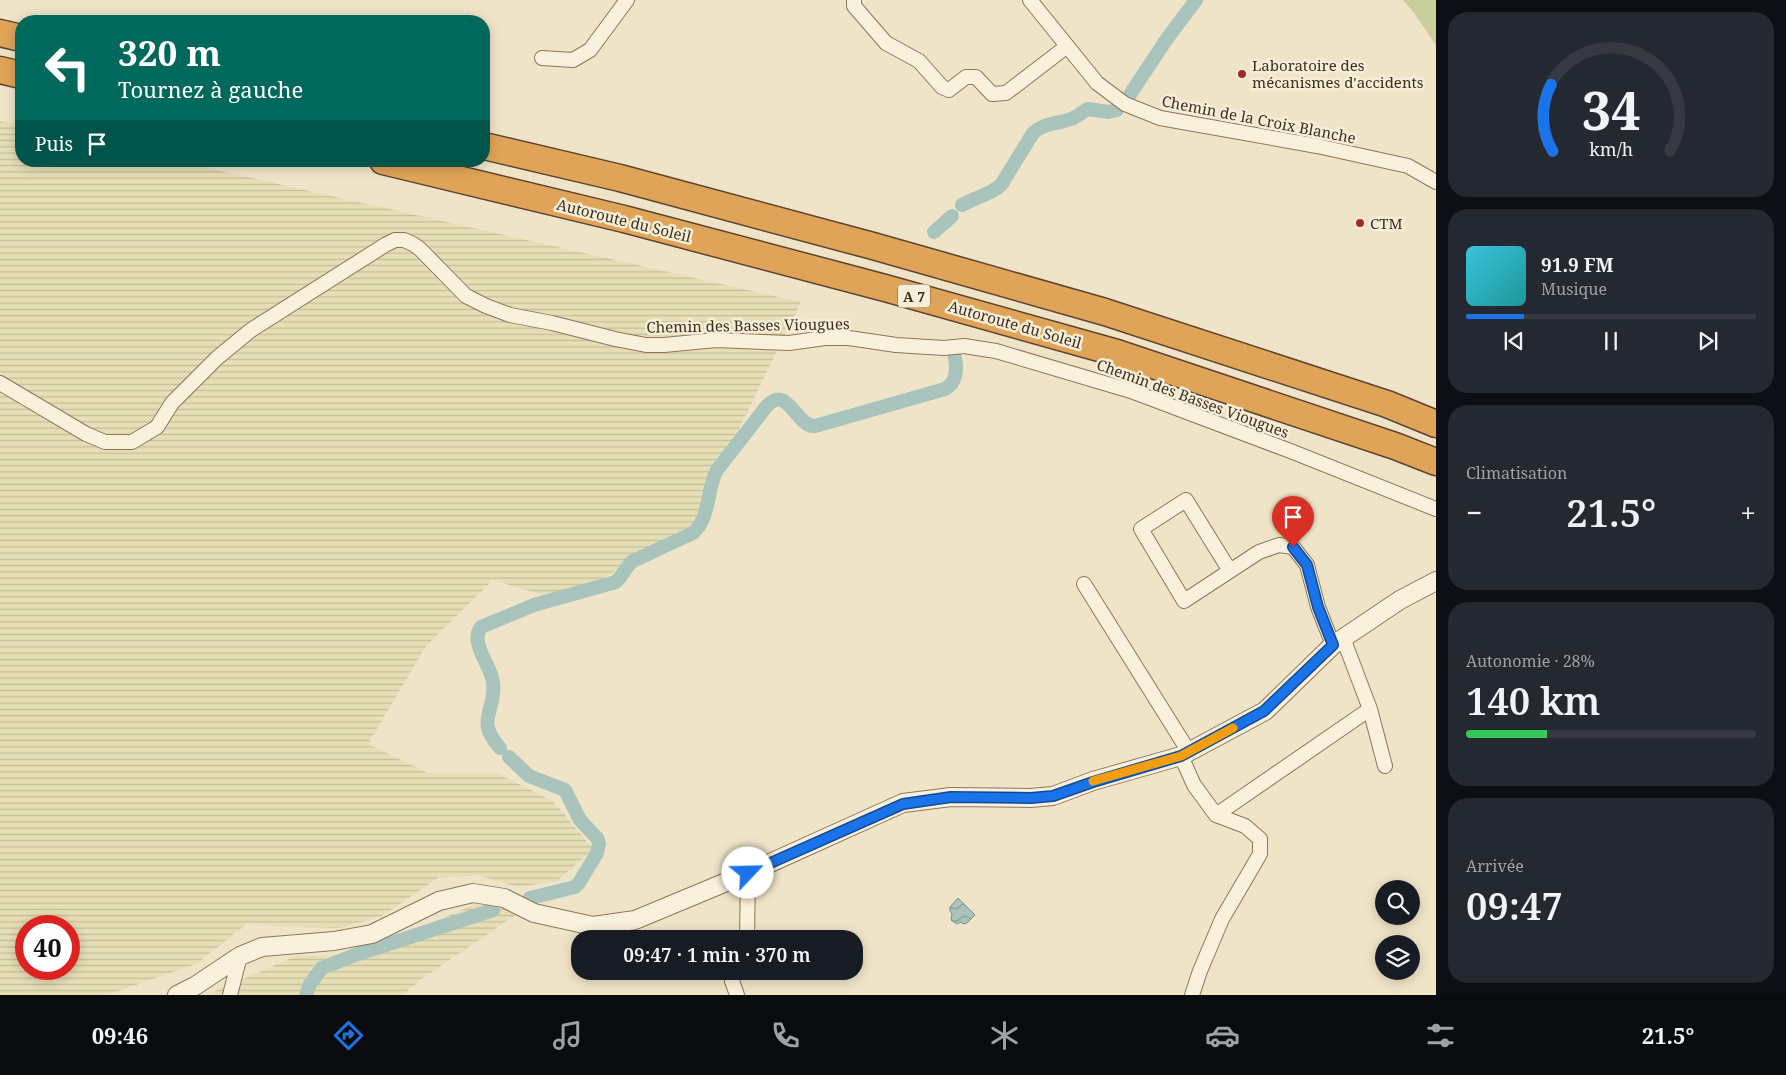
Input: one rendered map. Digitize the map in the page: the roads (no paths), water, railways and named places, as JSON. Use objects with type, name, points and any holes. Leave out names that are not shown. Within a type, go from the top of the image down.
[{"type":"highway","points":[[0,33],[15,37]]},
{"type":"highway","points":[[0,70],[15,74]]},
{"type":"highway","name":"A 7","points":[[490,147],[648,185],[1105,312],[1387,404],[1436,424]]},
{"type":"highway","name":"Autoroute du Soleil","points":[[408,167],[634,221],[885,288],[1117,353],[1395,446],[1436,462]]},
{"type":"street","points":[[542,58],[573,60],[590,50],[627,0]]},
{"type":"street","points":[[854,0],[854,6],[886,43],[918,61],[942,87],[949,90],[966,77],[976,78],[992,94],[1006,93],[1066,47]]},
{"type":"street","name":"Chemin de la Croix Blanche","points":[[1030,0],[1066,47],[1097,83],[1125,104],[1160,118],[1317,146],[1408,166],[1436,182]]},
{"type":"street","name":"Chemin des Basses Viougues","points":[[0,383],[86,434],[105,442],[132,442],[158,426],[172,403],[217,358],[251,330],[385,245],[395,240],[404,240],[420,249],[466,296],[510,315],[646,345],[716,340],[789,343],[825,338],[841,338],[896,345],[944,348],[964,346],[996,350],[1131,391],[1293,452],[1436,509]]},
{"type":"street","points":[[1230,571],[1186,500],[1141,529],[1184,601],[1230,571],[1259,552],[1279,544],[1293,547],[1307,565],[1318,607],[1338,641],[1370,709],[1385,766]]},
{"type":"street","points":[[177,995],[195,986],[240,956],[262,947],[334,941],[372,934],[439,901],[473,893],[504,898],[534,913],[593,926],[635,920],[748,873],[903,804],[951,797],[1031,798],[1053,796],[1185,754],[1264,711],[1338,641],[1400,600],[1436,581]]},
{"type":"street","points":[[1084,584],[1185,754],[1194,785],[1216,816],[1245,826],[1260,839],[1260,854],[1222,919],[1192,995]]},
{"type":"street","points":[[1216,816],[1370,709]]},
{"type":"street","points":[[747,930],[748,873]]},
{"type":"street","points":[[230,995],[240,956]]},
{"type":"street","points":[[732,980],[737,995]]},
{"type":"water","points":[[958,898],[975,915],[967,923],[963,924],[961,922],[957,924],[951,920],[950,907]]},
{"type":"waterway","points":[[1129,96],[1166,40],[1196,0]]},
{"type":"waterway","points":[[962,205],[1001,185],[1033,133],[1037,130],[1046,125],[1066,121],[1088,109],[1108,112],[1117,110]]},
{"type":"waterway","points":[[934,232],[952,216]]},
{"type":"waterway","points":[[500,748],[492,738],[487,722],[492,700],[493,682],[479,647],[478,633],[481,627],[534,605],[616,582],[633,561],[693,533],[703,519],[717,470],[766,407],[774,401],[786,402],[802,420],[815,426],[945,389],[950,386],[955,377],[956,363],[954,353]]},
{"type":"waterway","points":[[509,757],[529,776],[565,790],[580,820],[597,838],[599,843],[597,853],[575,887],[530,898]]},
{"type":"waterway","points":[[306,995],[310,984],[322,968],[355,955],[493,910]]},
{"type":"place","name":"Laboratoire des mécanismes d'accidents","points":[[1242,74]]},
{"type":"place","name":"CTM","points":[[1360,223]]}]
